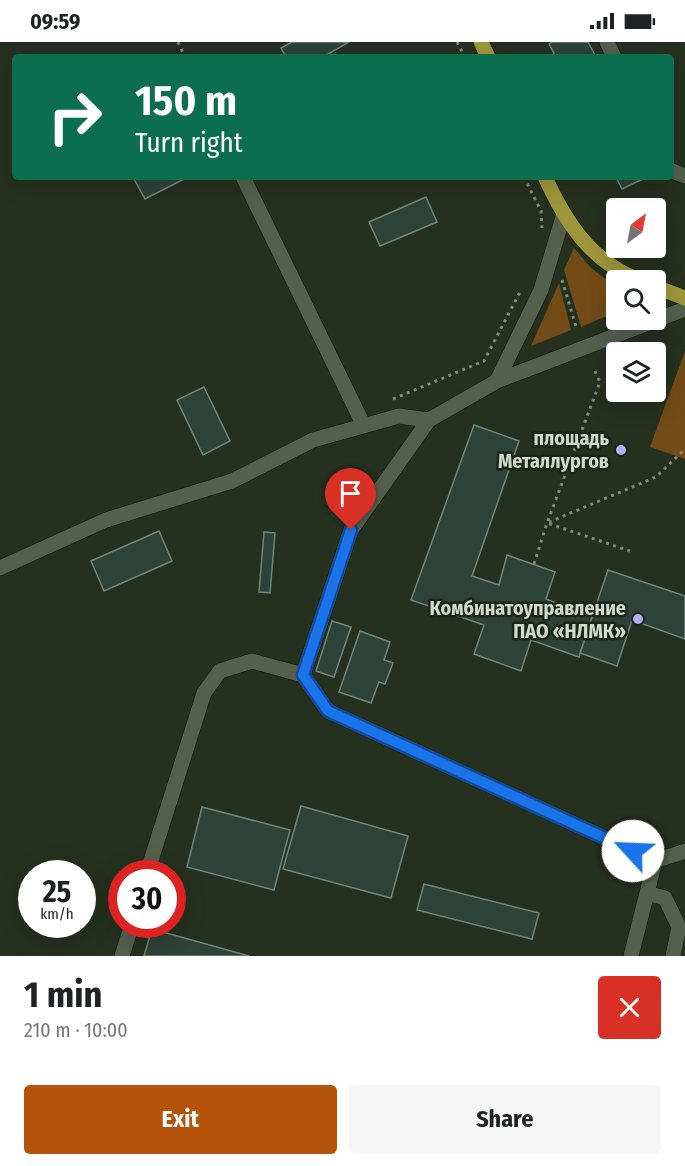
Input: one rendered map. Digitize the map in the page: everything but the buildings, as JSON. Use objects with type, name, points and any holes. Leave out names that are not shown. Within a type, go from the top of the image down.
[{"type":"main road","points":[[546,180],[563,217],[598,256],[618,270]]},
{"type":"main road","points":[[666,291],[685,298]]},
{"type":"street","points":[[244,180],[364,426]]},
{"type":"street","points":[[497,381],[541,290],[563,217]]},
{"type":"street","points":[[303,675],[351,530],[429,420],[497,381],[685,309]]},
{"type":"street","points":[[0,568],[106,520],[232,480],[313,440],[399,416],[429,420]]},
{"type":"street","points":[[151,860],[204,693],[220,671],[252,661],[303,675],[328,711],[655,861],[685,851]]},
{"type":"street","points":[[631,956],[655,861]]},
{"type":"street","points":[[647,893],[666,898],[679,927],[673,956]]},
{"type":"street","points":[[122,956],[128,938]]},
{"type":"path","points":[[525,180],[540,211],[543,232]]},
{"type":"path","points":[[561,277],[577,330]]},
{"type":"path","points":[[390,401],[484,361],[525,283]]},
{"type":"path","points":[[534,564],[600,382],[595,371]]},
{"type":"path","points":[[547,523],[656,477],[685,449]]},
{"type":"path","points":[[547,523],[630,551]]},
{"type":"shaded area","points":[[574,248],[591,268],[606,279],[606,316],[581,327],[564,270]]},
{"type":"shaded area","points":[[559,283],[571,330],[531,346]]},
{"type":"shaded area","points":[[685,351],[685,459],[650,447]]},
{"type":"place","name":"площадь Металлургов","points":[[621,450]]},
{"type":"place","name":"Комбинатоуправление ПАО «НЛМК»","points":[[638,619]]},
{"type":"route","points":[[351,530],[303,675],[328,711],[633,851]]}]
